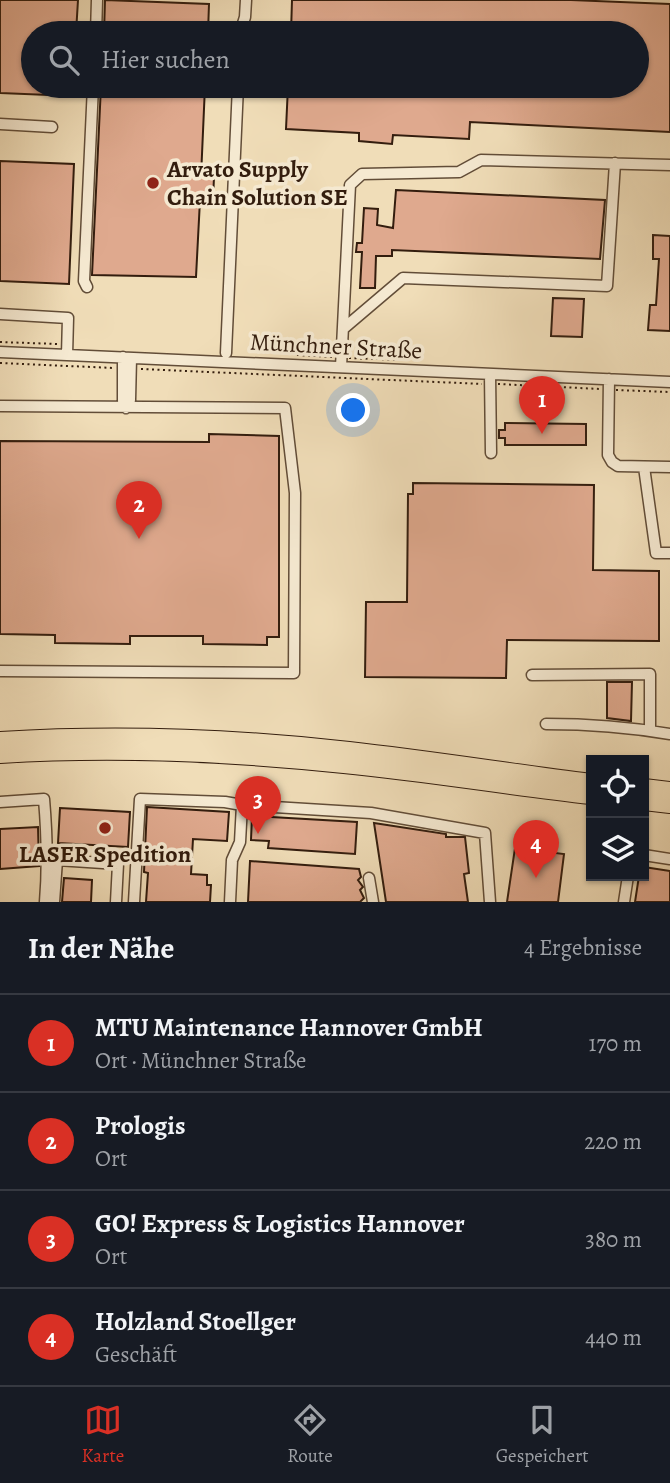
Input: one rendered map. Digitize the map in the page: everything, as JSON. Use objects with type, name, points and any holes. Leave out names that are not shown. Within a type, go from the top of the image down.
[{"type":"highway","points":[[0,740],[143,738],[244,741],[348,750],[586,781]]},
{"type":"highway","points":[[0,755],[39,752],[148,752],[244,756],[345,765],[586,795]]},
{"type":"highway","points":[[649,788],[670,790]]},
{"type":"highway","points":[[649,803],[670,805]]},
{"type":"street","points":[[96,21],[97,0]]},
{"type":"street","points":[[244,21],[246,0]]},
{"type":"street","points":[[88,287],[83,281],[92,98]]},
{"type":"street","points":[[226,353],[237,98]]},
{"type":"street","points":[[0,124],[52,127]]},
{"type":"street","points":[[341,367],[350,185],[362,173],[459,172],[481,160],[670,165]]},
{"type":"street","points":[[343,329],[403,278],[607,286],[615,163]]},
{"type":"street","points":[[0,314],[68,318],[67,355]]},
{"type":"street","name":"Münchner Straße","points":[[0,352],[67,355],[127,363],[341,367],[490,379],[609,384],[670,382]]},
{"type":"street","points":[[126,408],[130,400],[127,363]]},
{"type":"street","points":[[490,379],[491,453]]},
{"type":"street","points":[[609,384],[608,456],[612,462],[618,466],[670,467]]},
{"type":"street","points":[[0,406],[285,408],[295,494],[294,673],[0,671]]},
{"type":"street","points":[[644,467],[656,552],[670,553]]},
{"type":"street","points":[[532,675],[650,674],[650,730]]},
{"type":"street","points":[[546,724],[589,724],[670,734]]},
{"type":"street","points":[[0,802],[44,799],[48,840],[45,902]]},
{"type":"street","points":[[134,902],[141,799],[225,802],[371,813],[485,833],[491,902]]},
{"type":"street","points":[[230,902],[232,860],[240,842],[242,805]]},
{"type":"street","points":[[649,856],[670,859]]},
{"type":"street","points":[[54,902],[57,860],[118,864],[116,902]]},
{"type":"street","points":[[369,878],[373,902]]},
{"type":"street","points":[[624,902],[627,881]]},
{"type":"path","points":[[0,363],[127,363],[609,384],[670,392]]},
{"type":"building","points":[[0,0],[78,0],[77,21],[21,21],[21,94],[0,93]]},
{"type":"building","points":[[105,0],[209,4],[208,21],[104,21]]},
{"type":"building","points":[[292,0],[571,0],[670,4],[670,132],[470,122],[469,139],[393,135],[392,144],[359,141],[359,133],[286,129],[287,98],[649,98],[649,21],[291,21]]},
{"type":"building","name":"Arvato Supply Chain Solution SE","points":[[100,98],[204,98],[201,177],[214,177],[213,200],[200,200],[196,277],[92,275]]},
{"type":"building","points":[[0,161],[74,164],[69,284],[0,281]]},
{"type":"building","points":[[396,190],[605,200],[600,259],[392,250],[392,256],[376,256],[375,288],[360,288],[362,252],[356,252],[357,243],[362,243],[364,208],[378,209],[377,225],[393,228]]},
{"type":"building","points":[[653,235],[670,236],[670,331],[648,330],[650,305],[656,305],[659,259],[653,259]]},
{"type":"building","points":[[553,298],[584,299],[582,337],[551,336]]},
{"type":"building","points":[[505,423],[586,424],[586,445],[505,445],[505,438],[499,438],[499,430],[505,430]]},
{"type":"building","points":[[209,434],[279,436],[279,637],[267,637],[267,645],[203,644],[203,636],[130,636],[130,644],[55,643],[55,635],[0,634],[0,441],[209,442]]},
{"type":"building","points":[[413,483],[594,485],[593,570],[659,571],[659,641],[507,640],[506,678],[365,677],[366,602],[407,602],[408,494],[413,494]]},
{"type":"building","points":[[607,682],[632,682],[631,721],[607,718]]},
{"type":"building","points":[[147,807],[229,812],[227,841],[193,839],[191,874],[207,875],[207,885],[211,885],[210,902],[146,902],[148,873],[144,872]]},
{"type":"building","points":[[60,808],[130,812],[128,847],[58,843]]},
{"type":"building","points":[[252,816],[357,822],[355,854],[268,848],[269,841],[251,840]]},
{"type":"building","points":[[374,823],[446,834],[446,837],[465,837],[469,873],[464,874],[468,902],[386,902]]},
{"type":"building","points":[[38,827],[39,866],[0,869],[0,829]]},
{"type":"building","points":[[515,848],[564,854],[558,902],[507,902]]},
{"type":"building","points":[[250,861],[359,869],[361,877],[358,880],[363,887],[360,890],[364,898],[360,902],[248,902]]},
{"type":"building","points":[[649,868],[670,871],[670,902],[635,902],[638,881],[649,881]]},
{"type":"building","points":[[64,878],[92,880],[91,902],[62,902]]},
{"type":"place","name":"Arvato Supply Chain Solution SE","points":[[153,183]]},
{"type":"place","name":"MTU Maintenance Hannover GmbH","points":[[542,434]]},
{"type":"place","name":"Prologis","points":[[139,539]]},
{"type":"place","name":"LASER Spedition","points":[[105,828]]},
{"type":"place","name":"GO! Express & Logistics Hannover","points":[[258,834]]},
{"type":"place","name":"Holzland Stoellger","points":[[536,878]]}]
